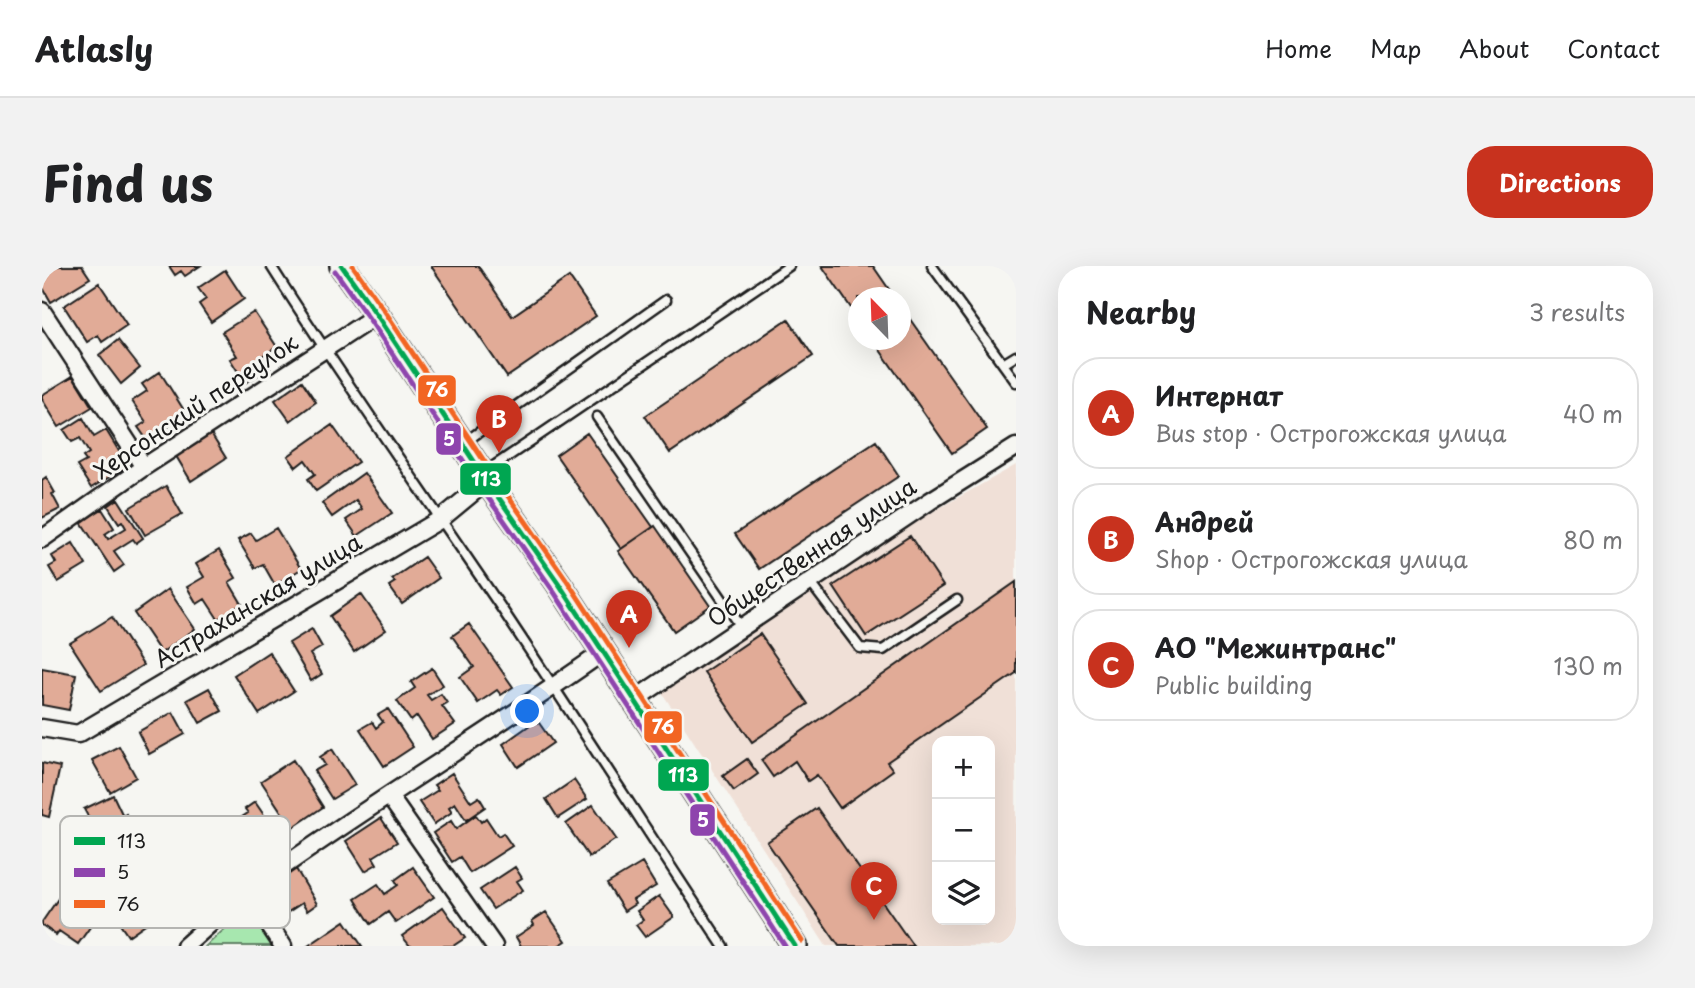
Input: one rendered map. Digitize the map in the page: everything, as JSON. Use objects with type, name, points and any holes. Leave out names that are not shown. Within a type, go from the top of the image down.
[{"type":"street","points":[[342,266],[559,584],[795,946]]},
{"type":"street","points":[[42,311],[144,467]]},
{"type":"street","name":"Херсонский переулок","points":[[42,539],[144,467],[377,315]]},
{"type":"street","name":"Общественная улица","points":[[634,700],[930,501],[1016,447]]},
{"type":"street","name":"Астраханская улица","points":[[42,728],[78,734],[441,519],[485,477]]},
{"type":"street","points":[[290,863],[603,652]]},
{"type":"street","points":[[388,796],[494,946]]},
{"type":"street","points":[[185,946],[206,928]]},
{"type":"street","points":[[271,928],[283,946]]},
{"type":"lane","points":[[271,266],[324,349],[554,687],[723,946]]},
{"type":"lane","points":[[485,477],[789,266]]},
{"type":"lane","points":[[932,266],[1016,382]]},
{"type":"lane","points":[[463,444],[503,413],[666,300]]},
{"type":"lane","points":[[1003,364],[1016,356]]},
{"type":"lane","points":[[597,417],[742,628]]},
{"type":"lane","points":[[810,582],[860,648],[883,650],[957,600]]},
{"type":"shaded area","points":[[1016,465],[1016,946],[826,946],[657,685],[902,529]]},
{"type":"green space","points":[[226,928],[266,928],[277,946],[206,946]]},
{"type":"building","points":[[42,266],[82,266],[90,278],[51,302],[42,286]]},
{"type":"building","points":[[169,266],[200,266],[185,276],[181,271],[175,275]]},
{"type":"building","points":[[431,266],[478,266],[512,316],[569,277],[596,316],[507,377]]},
{"type":"building","points":[[822,266],[873,266],[887,287],[848,287],[848,304]]},
{"type":"building","points":[[225,270],[244,299],[211,322],[199,304],[206,299],[198,288]]},
{"type":"building","points":[[99,283],[127,325],[102,342],[98,335],[87,342],[64,306]]},
{"type":"building","points":[[254,312],[277,347],[262,356],[270,368],[245,383],[230,359],[237,356],[222,332]]},
{"type":"building","points":[[788,319],[813,356],[670,453],[645,416]]},
{"type":"building","points":[[911,321],[987,429],[952,453],[880,350],[911,350]]},
{"type":"building","points":[[118,340],[140,368],[121,384],[99,355]]},
{"type":"building","points":[[160,372],[187,415],[147,440],[138,427],[146,422],[132,401],[147,391],[142,384]]},
{"type":"building","points":[[73,376],[92,407],[59,427],[42,395]]},
{"type":"building","points":[[302,381],[316,402],[290,421],[275,400]]},
{"type":"building","points":[[83,418],[94,437],[106,430],[128,466],[91,488],[77,466],[86,461],[83,457],[89,453],[80,438],[72,442],[64,430]]},
{"type":"building","points":[[332,425],[358,462],[316,491],[308,479],[315,474],[305,460],[296,467],[288,456]]},
{"type":"building","points":[[587,433],[653,527],[621,549],[556,455]]},
{"type":"building","points":[[211,434],[226,458],[191,481],[176,456]]},
{"type":"building","points":[[876,441],[899,476],[759,569],[735,534]]},
{"type":"building","points":[[364,473],[392,513],[357,536],[346,520],[362,509],[356,500],[332,517],[322,503]]},
{"type":"building","points":[[46,477],[60,509],[42,518],[42,480]]},
{"type":"building","points":[[166,486],[182,514],[145,535],[129,508]]},
{"type":"building","points":[[118,499],[143,538],[136,543],[133,539],[114,551],[124,565],[114,572],[81,522],[102,509],[114,528],[105,534],[108,539],[126,528],[122,521],[119,523],[108,506]]},
{"type":"building","points":[[655,526],[710,606],[674,631],[618,551]]},
{"type":"building","points":[[276,528],[301,569],[275,585],[263,564],[255,568],[238,540],[251,533],[256,540]]},
{"type":"building","points":[[910,536],[943,586],[866,636],[833,586]]},
{"type":"building","points":[[73,543],[86,565],[58,582],[49,567],[56,563],[52,556]]},
{"type":"building","points":[[219,550],[236,578],[229,582],[242,604],[218,619],[205,599],[197,604],[187,587],[204,577],[196,564]]},
{"type":"building","points":[[424,557],[439,578],[402,604],[389,586],[395,582],[392,579]]},
{"type":"building","points":[[1016,582],[1016,673],[887,762],[893,770],[840,808],[817,775],[808,781],[795,761],[773,777],[761,760]]},
{"type":"building","points":[[168,589],[195,629],[161,653],[134,613]]},
{"type":"building","points":[[361,594],[386,630],[354,652],[330,616]]},
{"type":"building","points":[[112,617],[143,665],[101,691],[70,643]]},
{"type":"building","points":[[469,624],[513,687],[501,695],[497,690],[478,703],[460,677],[474,667],[452,636]]},
{"type":"building","points":[[312,629],[322,647],[310,654],[322,674],[311,681],[289,643]]},
{"type":"building","points":[[760,634],[808,704],[752,742],[704,672]]},
{"type":"building","points":[[269,652],[294,691],[259,714],[234,675]]},
{"type":"building","points":[[42,668],[76,674],[69,710],[42,705]]},
{"type":"building","points":[[432,668],[443,685],[427,695],[431,700],[441,694],[447,703],[442,706],[455,724],[432,739],[417,716],[411,721],[397,701],[415,688],[411,682]]},
{"type":"building","points":[[209,688],[222,711],[200,723],[187,700]]},
{"type":"building","points":[[388,709],[413,747],[384,766],[360,729],[372,722],[376,728],[383,722],[378,715]]},
{"type":"building","points":[[173,712],[185,734],[149,754],[138,732]]},
{"type":"building","points":[[537,720],[553,743],[518,767],[503,744]]},
{"type":"building","points":[[119,746],[136,777],[110,792],[92,760]]},
{"type":"building","points":[[332,749],[355,785],[332,799],[314,771],[325,765],[320,757]]},
{"type":"building","points":[[747,759],[758,774],[734,791],[723,776]]},
{"type":"building","points":[[293,760],[323,807],[292,828],[290,816],[284,816],[261,781]]},
{"type":"building","points":[[42,763],[60,767],[49,817],[42,815]]},
{"type":"building","points":[[452,773],[471,802],[479,797],[485,807],[466,820],[455,803],[449,807],[452,812],[434,824],[419,802],[438,790],[434,785]]},
{"type":"building","points":[[574,780],[587,799],[558,818],[546,799]]},
{"type":"building","points":[[113,795],[123,816],[88,816],[84,809]]},
{"type":"building","points":[[255,802],[265,816],[244,816],[248,813],[245,809]]},
{"type":"building","points":[[593,805],[616,839],[589,857],[566,824]]},
{"type":"building","points":[[817,808],[913,946],[839,946],[767,842]]},
{"type":"building","points":[[476,815],[481,822],[486,818],[498,836],[503,833],[512,846],[470,873],[460,857],[452,862],[433,833],[451,821],[456,829]]},
{"type":"building","points":[[381,818],[397,842],[373,857],[377,864],[365,871],[346,841]]},
{"type":"building","points":[[642,863],[656,886],[633,900],[635,904],[624,911],[607,884]]},
{"type":"building","points":[[413,867],[434,897],[396,923],[388,912],[371,924],[355,899],[378,884],[385,894],[398,885],[395,880]]},
{"type":"building","points":[[515,867],[522,878],[517,881],[523,890],[493,909],[480,890]]},
{"type":"building","points":[[296,869],[317,904],[307,911],[302,903],[290,911],[290,873]]},
{"type":"building","points":[[60,896],[60,928],[89,928],[78,944],[59,931],[56,935],[42,925]]},
{"type":"building","points":[[659,896],[674,917],[645,937],[636,925],[643,920],[637,911]]},
{"type":"building","points":[[443,907],[465,938],[453,946],[410,946],[402,936]]},
{"type":"building","points":[[546,912],[566,941],[558,946],[521,946],[516,937],[534,925],[532,921]]},
{"type":"building","points":[[345,921],[362,946],[308,946]]},
{"type":"building","points":[[123,928],[140,928],[128,936]]},
{"type":"transit line","name":"113","points":[[342,266],[559,584],[795,946]]},
{"type":"transit line","name":"76","points":[[353,266],[566,579],[802,941]]},
{"type":"transit line","name":"5","points":[[335,271],[552,589],[785,946]]},
{"type":"place","name":"Андрей","points":[[499,453]]},
{"type":"place","name":"Интернат","points":[[629,648]]},
{"type":"place","name":"АО \"Межинтранс\"","points":[[874,920]]}]
